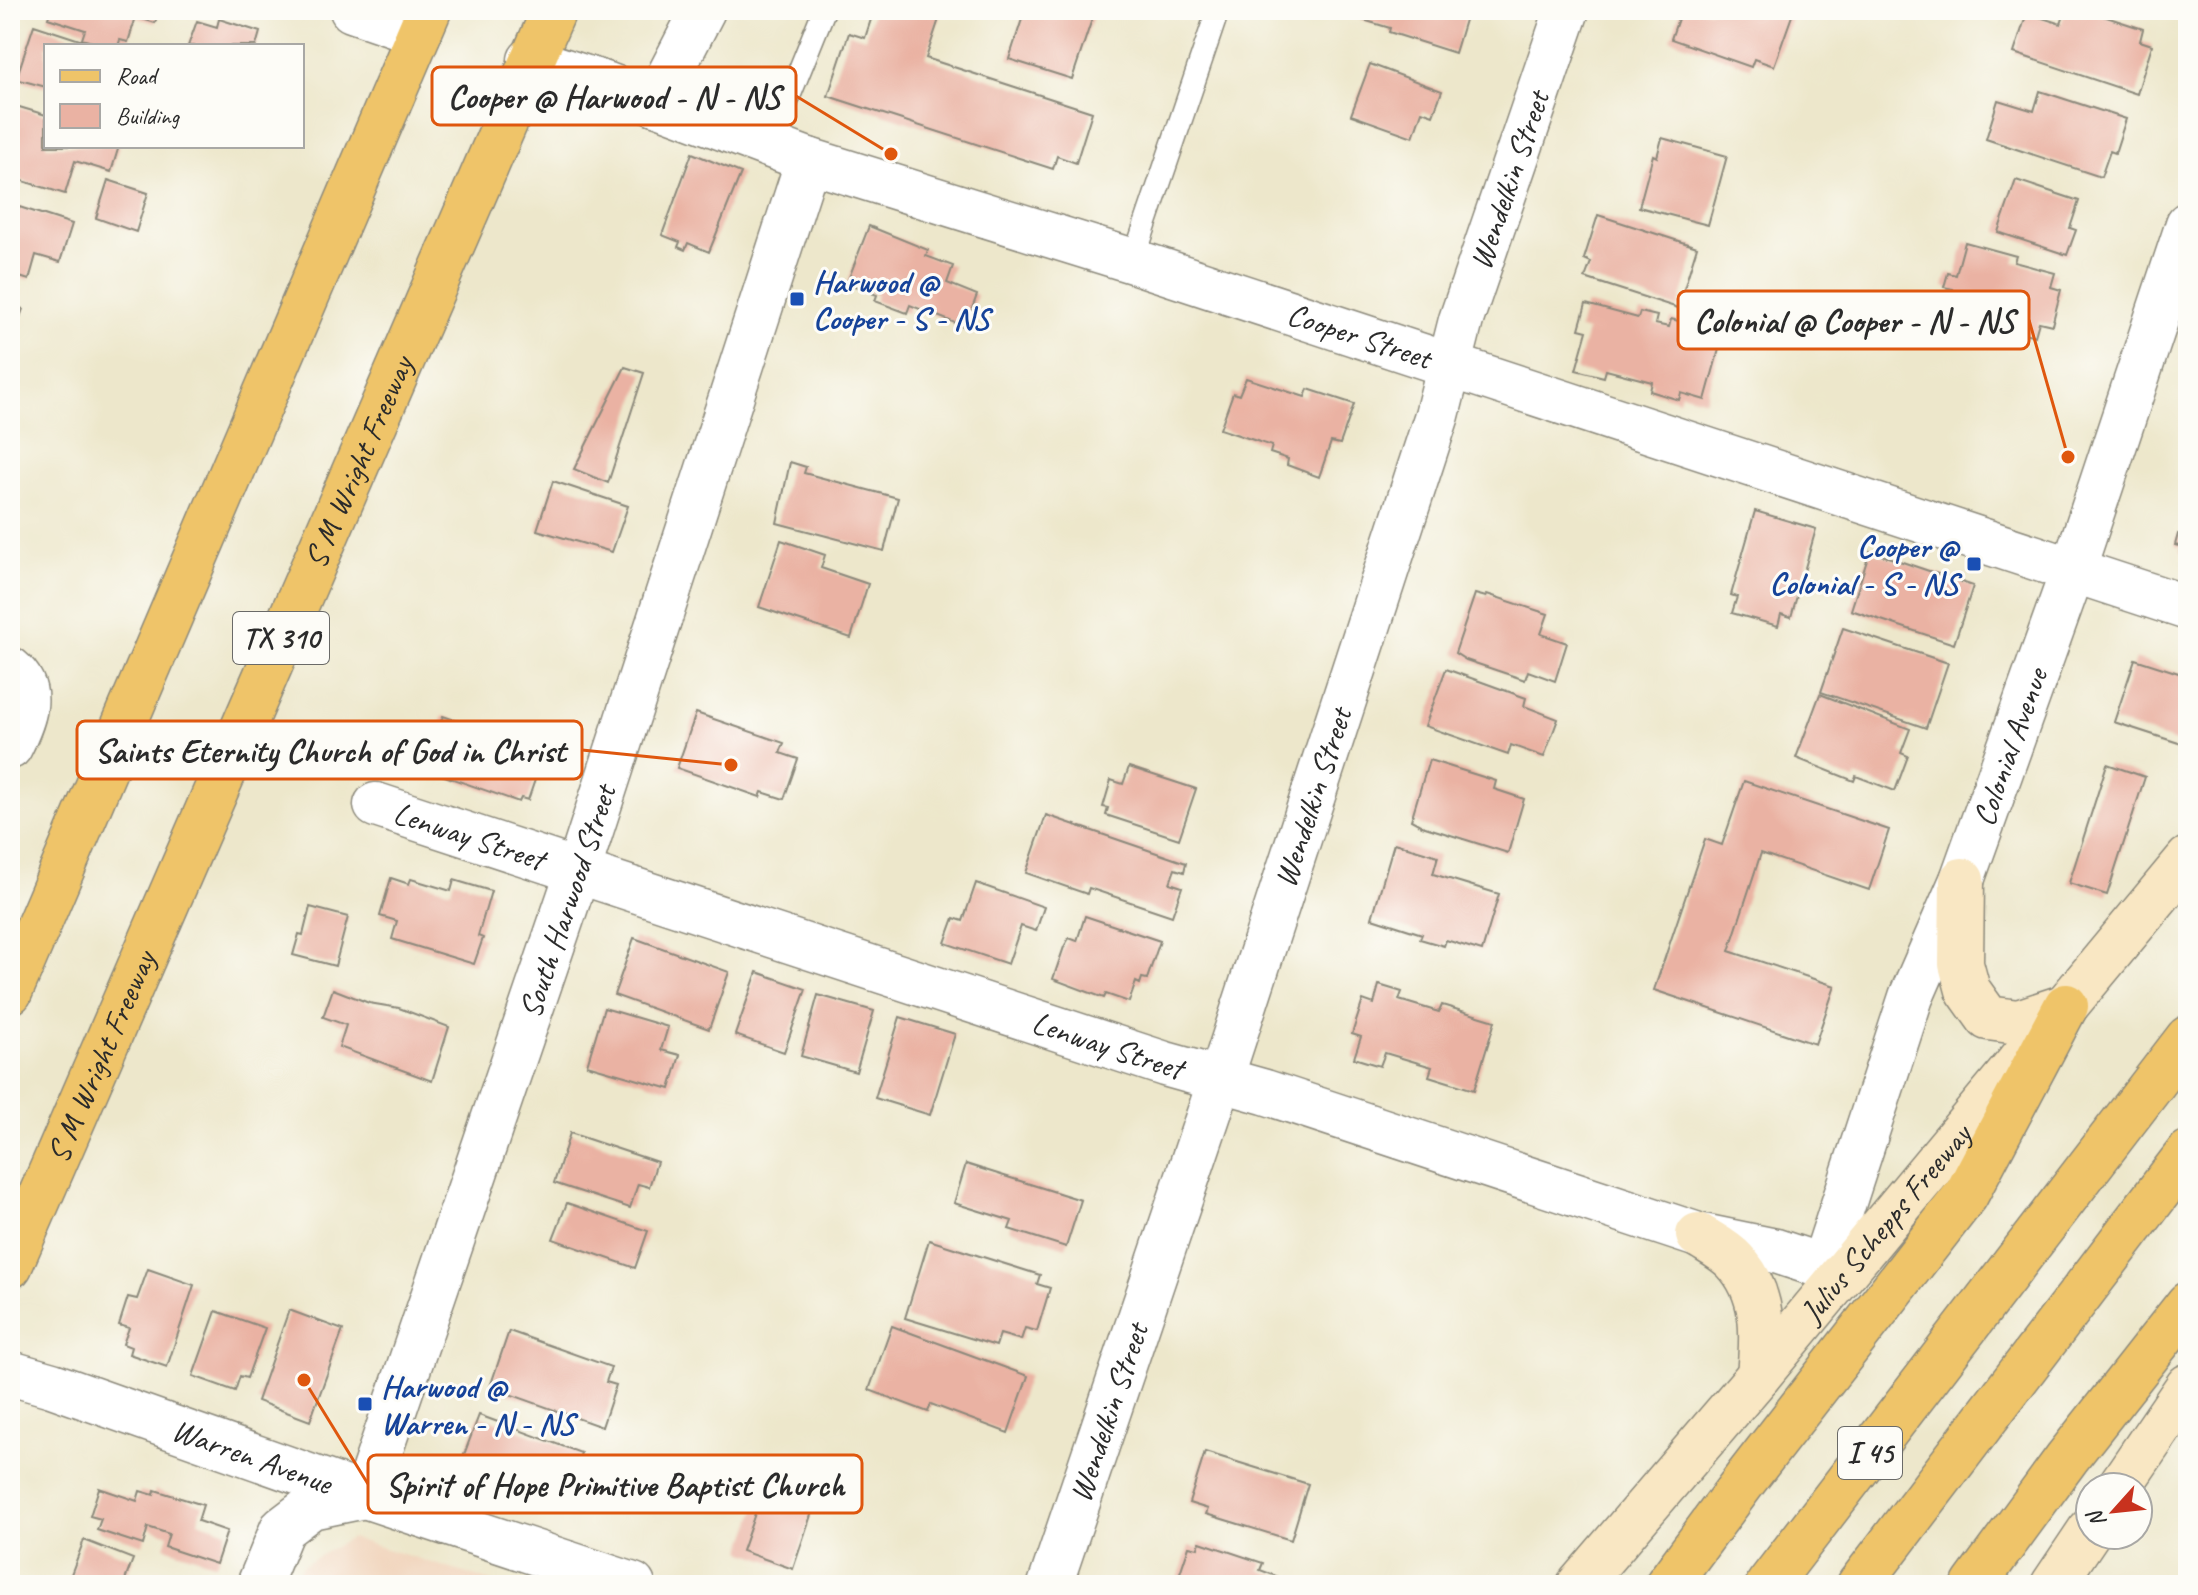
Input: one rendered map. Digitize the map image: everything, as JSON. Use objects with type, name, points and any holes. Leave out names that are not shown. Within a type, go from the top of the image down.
[{"type":"main road","name":"S M Wright Freeway","points":[[10,1266],[554,10]]},
{"type":"main road","points":[[10,992],[424,22]]},
{"type":"main road","name":"Julius Schepps Freeway","points":[[1579,1585],[1759,1375],[1832,1270],[2066,1006],[2188,859]]},
{"type":"main road","points":[[1962,880],[1961,964],[1968,990],[1988,1018],[2018,1022],[2066,1006]]},
{"type":"main road","points":[[1667,1585],[1966,1195],[2066,1006]]},
{"type":"main road","name":"I 45","points":[[1768,1585],[2188,1038]]},
{"type":"main road","name":"I 45","points":[[1859,1585],[2188,1153]]},
{"type":"main road","points":[[1698,1235],[1734,1260],[1753,1288],[1761,1310],[1763,1339],[1759,1375]]},
{"type":"main road","points":[[1974,1585],[2067,1458],[2188,1304]]},
{"type":"main road","points":[[2130,1471],[2187,1390]]},
{"type":"main road","points":[[2053,1585],[2076,1551]]},
{"type":"street","points":[[352,10],[424,22]]},
{"type":"street","points":[[655,103],[703,10]]},
{"type":"street","name":"Wendelkin Street","points":[[1050,1585],[1220,1081],[1432,430],[1461,320],[1567,10]]},
{"type":"street","name":"Cooper Street","points":[[530,60],[608,85],[789,153],[1133,261],[2188,608]]},
{"type":"street","name":"South Harwood Street","points":[[365,1496],[578,871],[789,153]]},
{"type":"street","name":"Colonial Avenue","points":[[1832,1270],[1911,997],[1962,880],[2073,570],[2188,224]]},
{"type":"street","points":[[10,747],[27,703],[15,673]]},
{"type":"street","name":"Lenway Street","points":[[376,805],[1698,1235],[1776,1251],[1832,1270]]},
{"type":"street","name":"Warren Avenue","points":[[10,1373],[633,1585]]},
{"type":"street","points":[[259,1585],[282,1529],[311,1507],[365,1496]]},
{"type":"lane","points":[[789,153],[824,10]]},
{"type":"lane","points":[[1133,261],[1218,10]]},
{"type":"shaded area","points":[[351,1538],[503,1585],[295,1585],[301,1566]]},
{"type":"building","points":[[51,10],[159,10],[155,23],[136,17],[128,42],[120,40],[119,44],[98,44],[82,39],[85,30],[48,18]]},
{"type":"building","points":[[874,10],[942,10],[926,58],[1092,112],[1076,163],[1057,156],[1053,169],[828,96],[849,33],[865,38]]},
{"type":"building","points":[[1017,10],[1095,10],[1072,79],[1009,59],[1024,13]]},
{"type":"building","points":[[1363,10],[1468,10],[1455,53],[1389,32],[1390,28],[1360,19]]},
{"type":"building","points":[[1681,10],[1794,10],[1774,66],[1754,59],[1751,67],[1671,39]]},
{"type":"building","points":[[2066,10],[2085,10],[2143,29],[2140,41],[2152,45],[2137,94],[2014,53],[2027,13],[2061,24]]},
{"type":"building","points":[[219,19],[260,32],[257,44],[189,44],[197,21],[217,27]]},
{"type":"building","points":[[34,25],[92,44],[44,44],[44,86],[16,79]]},
{"type":"building","points":[[1370,64],[1442,91],[1433,115],[1422,111],[1413,137],[1351,115]]},
{"type":"building","points":[[2040,91],[2126,119],[2115,153],[2110,151],[2101,177],[1986,139],[1998,100],[2034,111]]},
{"type":"building","points":[[16,106],[44,114],[44,148],[118,148],[111,172],[75,161],[65,194],[10,177],[10,127]]},
{"type":"building","points":[[1662,138],[1727,156],[1708,225],[1639,207],[1653,155],[1657,157]]},
{"type":"building","points":[[692,153],[741,173],[709,252],[688,243],[685,250],[678,247],[680,242],[662,235]]},
{"type":"building","points":[[108,180],[148,193],[136,232],[96,218]]},
{"type":"building","points":[[2016,180],[2079,201],[2070,228],[2076,230],[2067,255],[1998,232]]},
{"type":"building","points":[[10,204],[72,224],[60,262],[36,255],[29,280],[10,274]]},
{"type":"building","points":[[1598,215],[1697,247],[1678,308],[1585,278],[1591,262],[1584,259]]},
{"type":"building","points":[[869,226],[928,250],[926,256],[953,266],[947,283],[977,295],[965,327],[910,305],[907,313],[875,301],[877,295],[847,283]]},
{"type":"building","points":[[1965,242],[2016,256],[2014,262],[2055,273],[2051,287],[2061,290],[2052,325],[2039,322],[2035,336],[1947,312],[1953,289],[1944,287],[1948,273],[1956,275]]},
{"type":"building","points":[[1586,304],[1638,318],[1640,312],[1657,316],[1655,324],[1669,327],[1671,319],[1705,328],[1702,338],[1721,342],[1705,400],[1681,393],[1679,400],[1650,391],[1652,382],[1606,370],[1604,377],[1576,370],[1587,331],[1579,329]]},
{"type":"building","points":[[10,305],[23,309],[10,345]]},
{"type":"building","points":[[625,367],[644,373],[608,483],[574,469]]},
{"type":"building","points":[[1246,378],[1305,397],[1308,389],[1354,404],[1340,444],[1331,442],[1319,477],[1287,465],[1288,459],[1270,453],[1272,446],[1220,429],[1233,393],[1239,395]]},
{"type":"building","points":[[10,380],[20,384],[10,407]]},
{"type":"building","points":[[790,462],[806,467],[804,473],[898,498],[884,551],[777,523]]},
{"type":"building","points":[[553,481],[628,506],[612,552],[537,530]]},
{"type":"building","points":[[1755,511],[1816,529],[1791,617],[1781,614],[1778,626],[1732,613],[1737,597],[1731,595]]},
{"type":"building","points":[[2178,534],[2188,538],[2188,553],[2180,551],[2182,547],[2175,545]]},
{"type":"building","points":[[781,540],[825,555],[821,568],[868,584],[851,638],[759,607]]},
{"type":"building","points":[[1870,551],[1973,586],[1954,644],[1851,610]]},
{"type":"building","points":[[1475,594],[1486,597],[1487,594],[1548,614],[1541,634],[1567,643],[1555,681],[1528,671],[1525,680],[1466,660],[1455,653]]},
{"type":"building","points":[[1843,628],[1948,663],[1926,728],[1821,692]]},
{"type":"building","points":[[2135,659],[2188,676],[2188,746],[2114,722]]},
{"type":"building","points":[[1446,669],[1526,698],[1524,706],[1558,719],[1544,757],[1511,745],[1508,755],[1425,726]]},
{"type":"building","points":[[1820,694],[1910,729],[1901,753],[1908,756],[1895,791],[1856,776],[1854,781],[1796,758]]},
{"type":"building","points":[[696,713],[784,743],[780,753],[798,759],[784,799],[762,792],[760,797],[677,768]]},
{"type":"building","points":[[443,716],[505,737],[508,728],[548,742],[528,800],[521,798],[519,802],[424,769]]},
{"type":"building","points":[[1429,760],[1496,781],[1494,789],[1524,799],[1508,853],[1411,820]]},
{"type":"building","points":[[2107,764],[2145,777],[2107,895],[2069,883]]},
{"type":"building","points":[[1129,767],[1196,789],[1179,839],[1106,815],[1108,808],[1103,807],[1111,780],[1123,784]]},
{"type":"building","points":[[1744,781],[1889,830],[1869,890],[1761,853],[1729,951],[1835,986],[1815,1044],[1654,990],[1705,839],[1722,845]]},
{"type":"building","points":[[1046,815],[1186,863],[1184,872],[1175,869],[1170,883],[1182,887],[1172,916],[1089,888],[1087,894],[1026,873]]},
{"type":"building","points":[[1394,843],[1438,856],[1433,874],[1499,894],[1482,951],[1446,940],[1444,946],[1420,939],[1422,934],[1372,918]]},
{"type":"building","points":[[391,878],[409,884],[411,879],[451,891],[454,880],[491,891],[478,936],[483,938],[474,964],[392,939],[397,921],[380,916]]},
{"type":"building","points":[[976,883],[1044,907],[1036,931],[1021,926],[1008,964],[945,943],[954,918],[963,921]]},
{"type":"building","points":[[310,907],[348,917],[335,966],[293,955],[299,934],[303,935]]},
{"type":"building","points":[[1085,916],[1160,941],[1147,979],[1142,978],[1140,984],[1136,982],[1129,1002],[1106,994],[1104,998],[1053,979],[1064,947],[1069,938],[1077,941]]},
{"type":"building","points":[[634,938],[729,972],[709,1029],[614,995]]},
{"type":"building","points":[[757,972],[806,989],[784,1052],[735,1035]]},
{"type":"building","points":[[1379,985],[1402,992],[1399,1000],[1439,1012],[1442,1005],[1495,1021],[1474,1090],[1429,1076],[1432,1067],[1385,1053],[1380,1066],[1354,1058],[1361,1037],[1352,1034],[1363,1000],[1374,1004]]},
{"type":"building","points":[[333,989],[369,1003],[399,1008],[449,1027],[432,1081],[339,1047],[346,1025],[323,1017]]},
{"type":"building","points":[[818,995],[874,1011],[856,1072],[801,1056]]},
{"type":"building","points":[[604,1008],[668,1027],[661,1050],[680,1055],[670,1089],[587,1065]]},
{"type":"building","points":[[900,1017],[955,1034],[930,1115],[875,1098]]},
{"type":"building","points":[[570,1133],[657,1162],[649,1187],[638,1184],[630,1208],[554,1183]]},
{"type":"building","points":[[966,1164],[1081,1200],[1066,1247],[1009,1229],[1012,1221],[954,1203]]},
{"type":"building","points":[[567,1203],[648,1231],[635,1268],[553,1239]]},
{"type":"building","points":[[929,1240],[1040,1275],[1037,1284],[1050,1288],[1037,1331],[1025,1328],[1021,1340],[1000,1334],[996,1346],[905,1318]]},
{"type":"building","points":[[148,1269],[194,1285],[167,1367],[129,1354],[131,1347],[123,1344],[129,1328],[119,1325],[128,1297],[137,1299]]},
{"type":"building","points":[[289,1310],[343,1330],[310,1421],[257,1401]]},
{"type":"building","points":[[216,1311],[265,1328],[247,1378],[240,1376],[235,1391],[193,1376]]},
{"type":"building","points":[[892,1326],[1028,1376],[1008,1433],[931,1404],[928,1412],[869,1390]]},
{"type":"building","points":[[509,1331],[611,1367],[606,1382],[616,1385],[602,1427],[490,1387]]},
{"type":"building","points":[[479,1415],[581,1453],[566,1492],[551,1487],[546,1502],[459,1468]]},
{"type":"building","points":[[1205,1452],[1308,1484],[1291,1540],[1206,1514],[1208,1509],[1189,1503]]},
{"type":"building","points":[[769,1473],[819,1491],[793,1569],[742,1551]]},
{"type":"building","points":[[99,1488],[137,1501],[140,1491],[154,1495],[155,1490],[203,1505],[198,1521],[227,1531],[216,1564],[165,1547],[169,1534],[148,1527],[143,1545],[97,1530],[101,1519],[90,1516]]},
{"type":"building","points":[[84,1540],[133,1559],[123,1585],[67,1585]]},
{"type":"building","points":[[1200,1542],[1263,1563],[1260,1570],[1284,1579],[1282,1585],[1176,1585],[1189,1546],[1198,1548]]},
{"type":"place","name":"Cooper @ Harwood - N - NS","points":[[891,154]]},
{"type":"place","name":"Harwood @ Cooper - S - NS","points":[[797,299]]},
{"type":"place","name":"Colonial @ Cooper - N - NS","points":[[2068,457]]},
{"type":"place","name":"Cooper @ Colonial - S - NS","points":[[1974,564]]},
{"type":"place","name":"Saints Eternity Church of God in Christ","points":[[731,765]]},
{"type":"place","name":"Spirit of Hope Primitive Baptist Church","points":[[304,1380]]},
{"type":"place","name":"Harwood @ Warren - N - NS","points":[[365,1404]]}]
